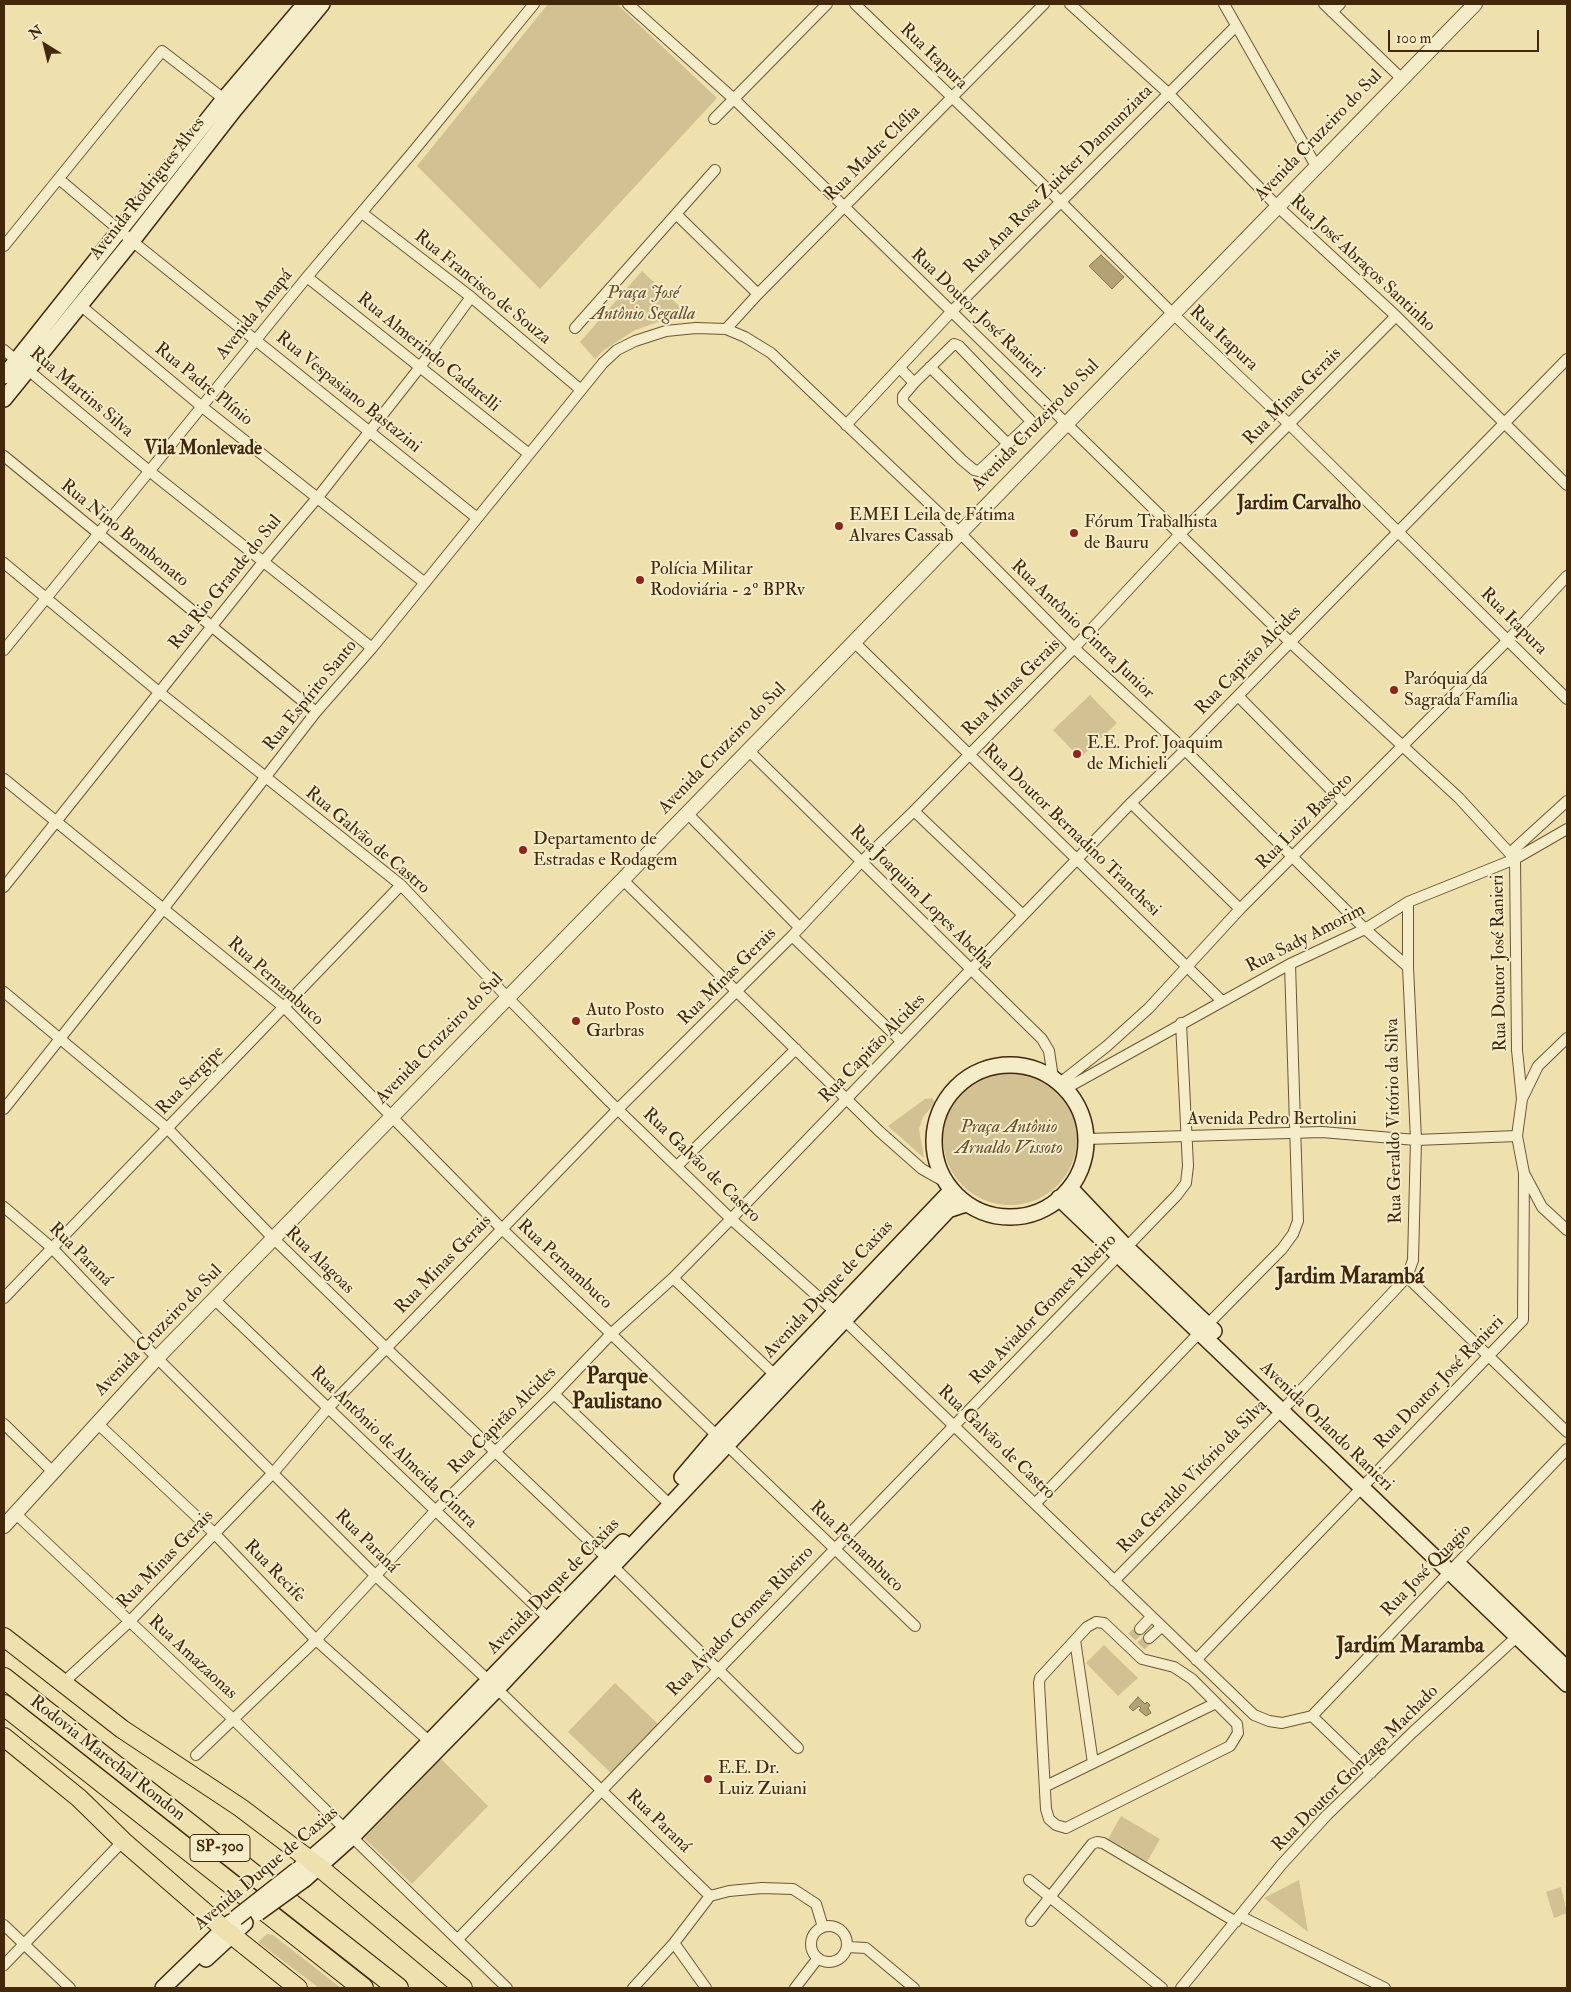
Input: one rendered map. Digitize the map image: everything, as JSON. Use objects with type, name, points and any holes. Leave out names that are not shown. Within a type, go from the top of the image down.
[{"type":"highway","points":[[4,1637],[122,1729],[241,1808],[308,1869],[463,1988]]},
{"type":"highway","name":"Rodovia Marechal Rondon","points":[[4,1678],[398,1988]]},
{"type":"highway","name":"Rodovia Marechal Rondon","points":[[4,1705],[363,1988]]},
{"type":"highway","points":[[4,1737],[11,1751],[79,1798],[123,1841],[234,1926],[298,1988]]},
{"type":"main road","name":"Avenida Rodrigues Alves","points":[[4,399],[23,365],[127,236],[305,4]]},
{"type":"main road","name":"Avenida Rodrigues Alves","points":[[230,104],[322,4]]},
{"type":"main road","name":"Avenida Rodrigues Alves","points":[[4,376],[23,365],[80,305],[127,236]]},
{"type":"main road","points":[[1014,1065],[1034,1069],[1059,1083],[1074,1099],[1083,1118],[1086,1139],[1084,1157],[1079,1173],[1064,1193],[1036,1212],[1018,1217],[1000,1217],[982,1212],[966,1204],[948,1186],[936,1163],[933,1143],[936,1122],[944,1103],[957,1086],[974,1074],[1000,1066],[1014,1065]]},
{"type":"main road","name":"Avenida Duque de Caxias","points":[[348,1833],[430,1742],[493,1685],[549,1619],[611,1563],[664,1499],[839,1316],[948,1186]]},
{"type":"main road","name":"Avenida Orlando Ranieri","points":[[1064,1193],[1123,1252],[1521,1632],[1567,1684]]},
{"type":"main road","name":"Avenida Duque de Caxias","points":[[163,1988],[234,1926],[308,1869],[348,1833],[611,1563],[721,1441],[775,1375],[948,1210],[966,1204]]},
{"type":"main road","name":"Avenida Orlando Ranieri","points":[[1521,1632],[1567,1669]]},
{"type":"main road","name":"Avenida Duque de Caxias","points":[[177,1988],[234,1926]]},
{"type":"street","name":"Avenida Amapá","points":[[4,650],[46,600],[148,470],[534,4]]},
{"type":"street","name":"Rua Doutor José Ranieri","points":[[628,4],[735,100],[1290,643],[1459,798],[1513,856],[1516,1050],[1522,1100]]},
{"type":"street","points":[[714,119],[735,100],[827,4]]},
{"type":"street","name":"Rua Itapura","points":[[855,4],[1060,201],[1172,313],[1289,424],[1567,699]]},
{"type":"street","name":"Rua Madre Clélia","points":[[726,329],[844,206],[1044,4]]},
{"type":"street","name":"Rua José Abraços Santinho","points":[[1070,4],[1168,93],[1277,206],[1396,316],[1567,485]]},
{"type":"street","points":[[1224,4],[1316,166]]},
{"type":"street","points":[[1324,4],[1401,78]]},
{"type":"street","points":[[1332,12],[1340,4]]},
{"type":"street","name":"Avenida Cruzeiro do Sul","points":[[4,1526],[157,1358],[1172,313],[1475,4]]},
{"type":"street","name":"Rua Ana Rosa Zuicker Dannunziata","points":[[846,425],[952,311],[1236,26]]},
{"type":"street","points":[[4,246],[162,51],[230,104]]},
{"type":"street","points":[[575,328],[714,170]]},
{"type":"street","name":"Rua Vespasiano Bastazini","points":[[59,179],[368,432],[478,518]]},
{"type":"street","name":"Rua Francisco de Souza","points":[[362,213],[470,297],[581,390]]},
{"type":"street","points":[[676,214],[758,294]]},
{"type":"street","name":"Rua Almerindo Cadarelli","points":[[307,277],[529,454]]},
{"type":"street","name":"Rua Rio Grande do Sul","points":[[4,887],[263,562],[318,497],[420,367],[470,297]]},
{"type":"street","name":"Rua Padre Plínio","points":[[80,305],[201,406],[425,583]]},
{"type":"street","name":"Rua Minas Gerais","points":[[63,1683],[129,1622],[274,1472],[328,1408],[502,1228],[618,1109],[792,936],[861,862],[914,811],[1074,648],[1180,534],[1396,316]]},
{"type":"street","name":"Rua Antônio Cintra Junior","points":[[666,331],[696,328],[726,329],[745,337],[771,353],[959,532],[1074,648],[1185,750],[1365,929],[1408,967]]},
{"type":"street","name":"Rua Espírito Santo","points":[[4,1109],[164,908],[316,712],[372,648],[581,390],[618,350],[635,341],[666,331]]},
{"type":"street","points":[[951,345],[959,346],[1028,417],[1029,424],[984,468],[979,471],[974,470],[903,402],[903,396],[914,383],[951,345]]},
{"type":"street","name":"Rua Martins Silva","points":[[4,350],[148,470],[372,648]]},
{"type":"street","name":"Rua Capitão Alcides","points":[[196,1755],[316,1640],[436,1510],[554,1394],[612,1333],[673,1278],[847,1100],[901,1041],[1131,803],[1567,359]]},
{"type":"street","points":[[930,367],[1008,444]]},
{"type":"street","points":[[900,368],[914,383]]},
{"type":"street","name":"Rua Nino Bombonato","points":[[4,456],[316,712]]},
{"type":"street","name":"Rua Galvão de Castro","points":[[4,563],[46,600],[159,692],[401,885],[507,997],[618,1109],[731,1218],[839,1316],[1254,1715],[1269,1721],[1282,1723],[1312,1716]]},
{"type":"street","name":"Rua Luiz Bassoto","points":[[1059,1083],[1123,1032],[1148,1008],[1240,910],[1508,640],[1567,576]]},
{"type":"street","name":"Rua Doutor Bernadino Tranchesi","points":[[854,642],[1222,1001]]},
{"type":"street","points":[[1238,696],[1345,804]]},
{"type":"street","name":"Rua Joaquim Lopes Abelha","points":[[748,750],[1042,1039],[1049,1051],[1059,1083]]},
{"type":"street","name":"Rua Pernambuco","points":[[4,779],[285,1008],[390,1117],[502,1228],[721,1441],[916,1626]]},
{"type":"street","points":[[1513,856],[1567,801]]},
{"type":"street","points":[[1131,803],[1240,910]]},
{"type":"street","points":[[914,811],[1023,915]]},
{"type":"street","points":[[687,813],[799,927]]},
{"type":"street","name":"Rua Sady Amorim","points":[[1059,1083],[1182,1024],[1290,964],[1365,929],[1408,902],[1513,856],[1567,829]]},
{"type":"street","points":[[623,880],[847,1100],[922,1169],[948,1186]]},
{"type":"street","name":"Rua Sergipe","points":[[4,1298],[285,1008],[401,885]]},
{"type":"street","name":"Rua Geraldo Vitório da Silva","points":[[1114,1581],[1285,1406],[1407,1277],[1412,1260],[1416,1140],[1408,967],[1408,902]]},
{"type":"street","points":[[792,936],[901,1041]]},
{"type":"street","points":[[1035,1504],[1282,1248],[1293,1234],[1298,1221],[1290,964]]},
{"type":"street","name":"Rua Alagoas","points":[[4,992],[168,1128],[273,1238],[494,1454],[611,1563],[798,1748]]},
{"type":"street","name":"Rua Aviador Gomes Ribeiro","points":[[458,1939],[600,1790],[1123,1252],[1186,1184],[1188,1166],[1182,1024]]},
{"type":"street","points":[[1567,1038],[1538,1066],[1522,1100],[1517,1136],[1524,1174],[1542,1207],[1567,1230]]},
{"type":"street","points":[[677,1166],[796,1049]]},
{"type":"street","name":"Avenida Pedro Bertolini","points":[[1086,1139],[1322,1132],[1416,1140],[1517,1136]]},
{"type":"street","name":"Rua Doutor José Ranieri","points":[[1196,1660],[1523,1320],[1524,1174]]},
{"type":"street","name":"Rua Paraná","points":[[4,1207],[52,1248],[157,1358],[274,1472],[376,1576],[493,1685],[710,1896]]},
{"type":"street","points":[[1407,1277],[1567,1432]]},
{"type":"street","points":[[673,1278],[775,1375]]},
{"type":"street","name":"Rua Antônio de Almeida Cintra","points":[[215,1300],[549,1619]]},
{"type":"street","points":[[554,1394],[664,1499]]},
{"type":"street","name":"Rua Recife","points":[[97,1423],[214,1533],[316,1640],[430,1742]]},
{"type":"street","points":[[4,1424],[53,1472]]},
{"type":"street","name":"Rua José Quagio","points":[[1312,1716],[1567,1449]]},
{"type":"street","name":"Rua Amazaonas","points":[[15,1513],[234,1720],[506,1988]]},
{"type":"street","points":[[1140,1629],[1151,1617]]},
{"type":"street","points":[[1096,1622],[1104,1623],[1138,1649],[1142,1660],[1174,1667],[1192,1679],[1237,1724],[1238,1733],[1230,1746],[1066,1828],[1056,1826],[1049,1819],[1046,1809],[1039,1683],[1040,1678],[1075,1640],[1087,1627],[1096,1622]]},
{"type":"street","points":[[1150,1638],[1161,1627]]},
{"type":"street","name":"Rua Doutor Gonzaga Machado","points":[[1181,1988],[1289,1857],[1372,1773],[1521,1632]]},
{"type":"street","points":[[1075,1640],[1093,1763]]},
{"type":"street","points":[[1046,1786],[1216,1703]]},
{"type":"street","points":[[1312,1716],[1372,1773]]},
{"type":"street","points":[[4,1965],[123,1841]]},
{"type":"street","points":[[1031,1921],[1092,1844],[1097,1842],[1103,1843],[1238,1919],[1368,1985],[1385,1988]]},
{"type":"street","points":[[1029,1880],[1162,1988]]},
{"type":"street","points":[[633,1988],[674,1943],[710,1896],[729,1891],[762,1888],[793,1889],[816,1904],[823,1927]]},
{"type":"street","points":[[4,1925],[70,1988]]},
{"type":"street","points":[[234,1926],[288,1988]]},
{"type":"street","points":[[823,1927],[835,1927],[844,1935],[847,1947],[843,1955],[837,1960],[826,1962],[818,1958],[813,1952],[811,1941],[817,1930],[823,1927]]},
{"type":"street","points":[[674,1943],[706,1988]]},
{"type":"street","points":[[847,1947],[866,1948],[914,1988]]},
{"type":"street","points":[[795,1988],[818,1958]]},
{"type":"green space","points":[[548,4],[617,4],[717,98],[540,289],[417,166]]},
{"type":"green space","name":"Praça José Antônio Segalla","points":[[642,271],[690,316],[669,318],[635,330],[604,350],[595,359],[580,342]]},
{"type":"green space","points":[[1090,695],[1117,723],[1080,758],[1053,730]]},
{"type":"green space","name":"Praça Antônio Arnaldo Vissoto","points":[[1010,1071],[1036,1076],[1047,1082],[1057,1091],[1066,1101],[1072,1112],[1077,1138],[1072,1164],[1066,1175],[1057,1185],[1047,1194],[1036,1200],[1010,1205],[984,1200],[973,1194],[963,1185],[954,1175],[948,1164],[943,1138],[948,1112],[954,1101],[963,1091],[973,1082],[984,1076]]},
{"type":"green space","points":[[932,1098],[935,1103],[923,1117],[919,1129],[924,1158],[888,1126],[925,1099]]},
{"type":"green space","points":[[1104,1645],[1138,1678],[1118,1696],[1086,1663]]},
{"type":"green space","points":[[615,1683],[660,1726],[612,1774],[568,1732]]},
{"type":"green space","points":[[441,1759],[488,1806],[412,1884],[364,1838]]},
{"type":"green space","points":[[1121,1816],[1160,1839],[1147,1862],[1108,1839]]},
{"type":"green space","points":[[1299,1880],[1308,1932],[1264,1898]]},
{"type":"green space","points":[[1561,1887],[1567,1913],[1554,1918],[1546,1892]]},
{"type":"green space","points":[[267,1934],[273,1935],[341,1988],[319,1988],[258,1942]]},
{"type":"shaded area","points":[[1101,255],[1124,277],[1112,289],[1089,266]]},
{"type":"shaded area","points":[[1138,1697],[1145,1704],[1147,1702],[1150,1705],[1148,1708],[1151,1713],[1146,1716],[1139,1710],[1141,1708],[1139,1706],[1133,1711],[1129,1707]]},
{"type":"tunnel","points":[[1132,1637],[1140,1629]]},
{"type":"tunnel","points":[[1141,1646],[1149,1638]]},
{"type":"place","name":"EMEI Leila de Fátima Alvares Cassab","points":[[839,526]]},
{"type":"place","name":"Fórum Trabalhista de Bauru","points":[[1074,533]]},
{"type":"place","name":"Polícia Militar Rodoviária - 2º BPRv","points":[[640,580]]},
{"type":"place","name":"Paróquia da Sagrada Família","points":[[1394,690]]},
{"type":"place","name":"E.E. Prof. Joaquim de Michieli","points":[[1077,754]]},
{"type":"place","name":"Departamento de Estradas e Rodagem","points":[[523,850]]},
{"type":"place","name":"Auto Posto Garbras","points":[[576,1021]]},
{"type":"place","name":"E.E. Dr. Luiz Zuiani","points":[[708,1779]]},
{"type":"district","name":"Vila Monlevade","points":[[203,450]]},
{"type":"district","name":"Jardim Carvalho","points":[[1299,505]]},
{"type":"district","name":"Jardim Marambá","points":[[1350,1278]]},
{"type":"district","name":"Parque Paulistano","points":[[617,1390]]},
{"type":"district","name":"Jardim Maramba","points":[[1410,1647]]}]
